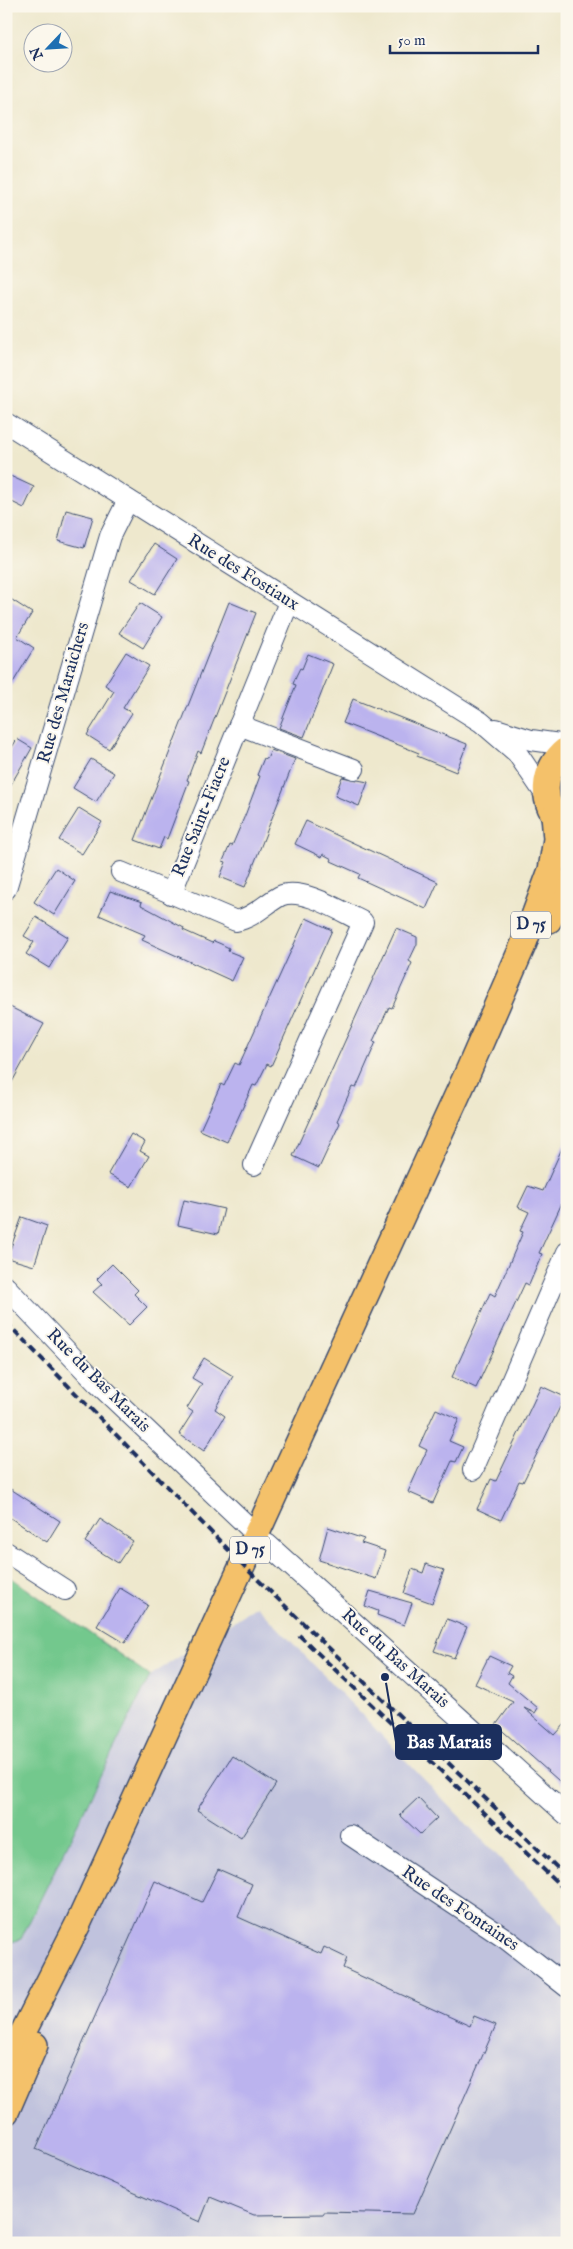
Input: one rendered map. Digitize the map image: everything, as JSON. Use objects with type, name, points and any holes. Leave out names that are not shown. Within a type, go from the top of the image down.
[{"type":"main road","points":[[556,814],[546,783],[550,769],[558,757],[567,750]]},
{"type":"main road","name":"D 75","points":[[6,2112],[27,2062],[84,1943],[524,943],[551,870],[556,839],[556,814]]},
{"type":"main road","name":"D 75","points":[[6,2066],[78,1924],[262,1539],[479,1080],[540,937],[567,883]]},
{"type":"street","name":"Rue des Fostiaux","points":[[6,423],[481,722],[517,753],[556,814]]},
{"type":"street","name":"Rue des Maraichers","points":[[6,889],[110,536],[128,500]]},
{"type":"street","name":"Rue Saint-Fiacre","points":[[254,1165],[364,922],[298,893],[280,896],[249,916],[236,921],[171,894],[288,602]]},
{"type":"street","name":"Rue des Fostiaux","points":[[481,722],[515,736],[547,744],[567,745]]},
{"type":"street","points":[[239,725],[354,769]]},
{"type":"street","points":[[120,872],[171,894]]},
{"type":"street","points":[[473,1470],[567,1253]]},
{"type":"street","name":"Rue du Bas Marais","points":[[6,1287],[97,1383],[262,1539],[567,1815]]},
{"type":"street","points":[[6,1552],[65,1590]]},
{"type":"street","name":"Rue des Fontaines","points":[[350,1834],[506,1939],[567,1987]]},
{"type":"shaded area","points":[[257,1606],[567,1928],[567,2243],[6,2243],[6,1944],[21,1939],[150,1676]]},
{"type":"green space","points":[[567,769],[567,810],[562,800],[560,789]]},
{"type":"green space","points":[[6,1574],[150,1676],[21,1939],[6,1944]]},
{"type":"building","points":[[6,474],[34,487],[24,508],[6,499]]},
{"type":"building","points":[[66,510],[93,517],[84,548],[58,541]]},
{"type":"building","points":[[154,544],[177,559],[155,594],[131,580]]},
{"type":"building","points":[[6,596],[32,613],[17,637],[34,648],[6,694]]},
{"type":"building","points":[[229,602],[256,613],[201,753],[198,751],[167,839],[164,837],[159,849],[135,840]]},
{"type":"building","points":[[140,603],[162,617],[143,648],[119,633]]},
{"type":"building","points":[[126,652],[149,666],[123,708],[132,713],[109,749],[87,735],[114,691],[105,685]]},
{"type":"building","points":[[308,654],[333,664],[304,737],[279,728],[296,685],[293,684],[296,676],[300,668],[302,669]]},
{"type":"building","points":[[353,699],[467,744],[456,772],[417,756],[419,753],[343,723]]},
{"type":"building","points":[[17,739],[32,748],[6,793],[6,753],[8,754]]},
{"type":"building","points":[[271,750],[295,759],[245,887],[220,877],[226,862],[223,861],[230,845],[232,846],[246,813],[260,776],[257,775],[264,758],[267,759]]},
{"type":"building","points":[[91,759],[114,773],[96,802],[73,788]]},
{"type":"building","points":[[342,777],[368,782],[359,806],[335,796]]},
{"type":"building","points":[[79,808],[102,822],[82,854],[59,840]]},
{"type":"building","points":[[306,821],[438,882],[426,909],[358,878],[360,874],[331,861],[332,859],[323,854],[322,857],[295,844]]},
{"type":"building","points":[[56,868],[75,881],[54,915],[34,902]]},
{"type":"building","points":[[110,891],[142,902],[141,905],[184,928],[183,930],[212,943],[214,941],[221,944],[229,948],[228,951],[243,957],[232,981],[142,940],[145,935],[99,915]]},
{"type":"building","points":[[36,917],[68,937],[49,968],[26,954],[34,942],[24,936]]},
{"type":"building","points":[[306,918],[332,930],[271,1066],[267,1064],[256,1086],[253,1085],[227,1142],[200,1130],[221,1084],[224,1086],[235,1063],[239,1065]]},
{"type":"building","points":[[396,928],[417,937],[417,944],[409,961],[412,963],[392,1008],[389,1007],[373,1041],[376,1042],[356,1088],[352,1087],[337,1121],[340,1123],[319,1168],[293,1156]]},
{"type":"building","points":[[6,1005],[44,1024],[6,1093]]},
{"type":"building","points":[[131,1134],[145,1142],[140,1151],[149,1156],[131,1187],[108,1174]]},
{"type":"building","points":[[567,1137],[567,1192],[539,1253],[542,1254],[529,1285],[525,1283],[476,1388],[452,1377],[490,1293],[495,1296],[523,1232],[520,1231],[529,1212],[518,1207],[528,1186],[543,1191]]},
{"type":"building","points":[[184,1200],[224,1209],[218,1234],[178,1225]]},
{"type":"building","points":[[22,1217],[47,1226],[34,1266],[7,1258]]},
{"type":"building","points":[[112,1264],[138,1290],[134,1294],[147,1307],[129,1325],[93,1292],[102,1284],[97,1279]]},
{"type":"building","points":[[204,1358],[233,1376],[215,1409],[225,1416],[204,1451],[179,1434],[193,1412],[187,1408],[202,1384],[192,1378]]},
{"type":"building","points":[[541,1386],[565,1397],[523,1482],[519,1481],[501,1520],[477,1509],[491,1479],[496,1481]]},
{"type":"building","points":[[436,1409],[459,1419],[449,1441],[463,1447],[456,1462],[452,1461],[433,1503],[408,1492],[427,1450],[419,1446]]},
{"type":"building","points":[[6,1486],[60,1521],[47,1542],[6,1515]]},
{"type":"building","points":[[100,1519],[133,1541],[118,1563],[85,1542]]},
{"type":"building","points":[[328,1527],[364,1539],[361,1543],[385,1551],[376,1579],[319,1560]]},
{"type":"building","points":[[426,1564],[444,1570],[432,1603],[404,1593],[412,1569],[423,1573]]},
{"type":"building","points":[[120,1588],[148,1605],[125,1643],[97,1626]]},
{"type":"building","points":[[370,1591],[412,1603],[404,1625],[377,1615],[378,1611],[365,1606]]},
{"type":"building","points":[[447,1619],[467,1627],[454,1658],[434,1651]]},
{"type":"building","points":[[489,1656],[511,1666],[507,1673],[512,1676],[508,1683],[538,1708],[535,1713],[524,1708],[555,1735],[567,1722],[567,1788],[496,1725],[513,1702],[475,1684]]},
{"type":"building","points":[[232,1756],[276,1784],[241,1838],[197,1810]]},
{"type":"building","points":[[418,1798],[437,1818],[420,1834],[400,1815]]},
{"type":"building","points":[[218,1869],[252,1884],[238,1917],[321,1954],[324,1947],[347,1958],[343,1968],[470,2026],[474,2016],[496,2025],[413,2214],[324,2212],[324,2214],[254,2215],[210,2197],[200,2222],[36,2149],[155,1881],[202,1902]]},
{"type":"railway","points":[[6,1322],[253,1575],[567,1877]]},
{"type":"railway","points":[[299,1635],[567,1892]]},
{"type":"place","name":"Bas Marais","points":[[385,1677]]}]
